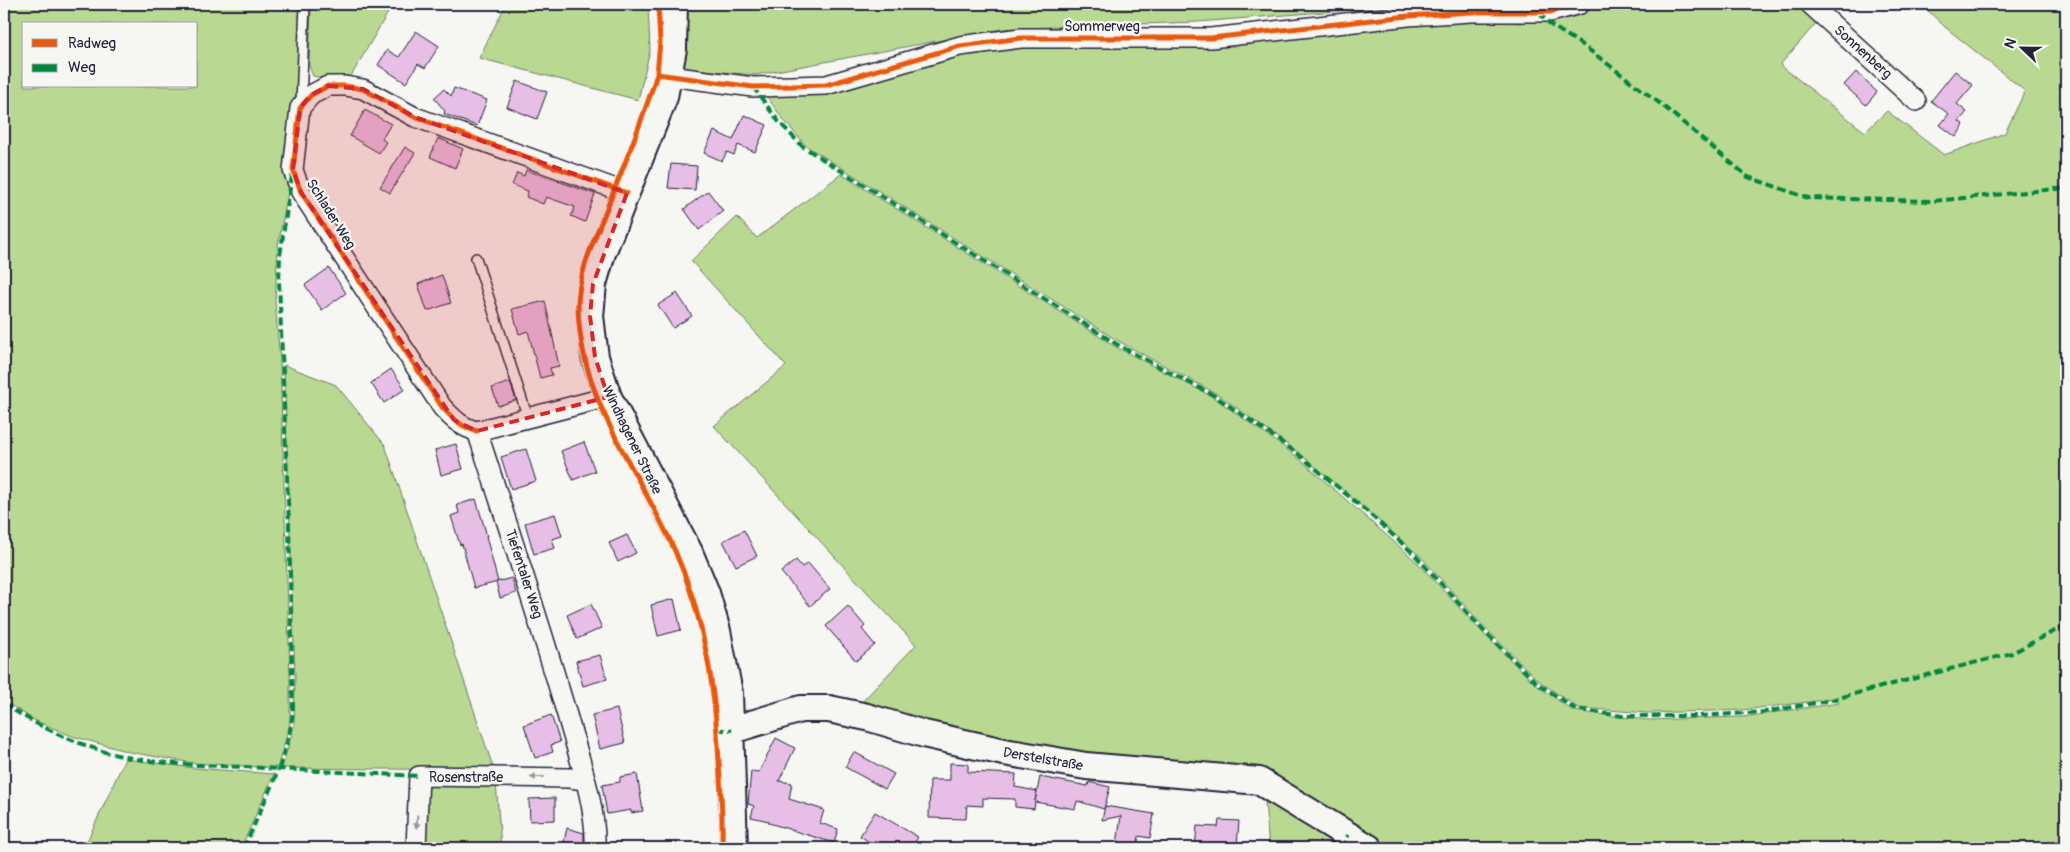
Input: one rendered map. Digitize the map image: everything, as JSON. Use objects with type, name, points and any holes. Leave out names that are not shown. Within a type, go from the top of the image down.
[{"type":"main road","name":"Windhagener Straße","points":[[674,4],[674,42],[670,76],[664,97],[627,194],[602,254],[593,284],[590,316],[595,356],[608,397],[689,552],[706,593],[730,694],[734,848]]},
{"type":"main road","name":"Derstelstraße","points":[[732,730],[801,710],[830,709],[1004,752],[1086,766],[1258,782],[1359,842]]},
{"type":"street","name":"Sommerweg","points":[[670,76],[753,87],[826,85],[960,46],[1021,38],[1211,38],[1408,16],[1471,12],[1550,12],[1580,4]]},
{"type":"street","name":"Sonnenberg","points":[[1810,4],[1916,100]]},
{"type":"street","points":[[300,108],[311,95],[328,86],[363,89],[415,117],[627,194]]},
{"type":"street","name":"Schlader Weg","points":[[300,108],[293,170],[301,192],[442,407],[454,420],[469,430],[478,431]]},
{"type":"street","points":[[478,431],[608,397]]},
{"type":"street","name":"Tiefentaler Weg","points":[[478,431],[545,640],[585,780],[596,835],[596,848]]},
{"type":"street","name":"Rosenstraße","points":[[416,848],[420,776],[569,778],[585,780]]},
{"type":"lane","points":[[300,108],[305,4]]},
{"type":"lane","points":[[476,258],[528,418]]},
{"type":"highlighted area","points":[[328,86],[363,89],[415,117],[627,193],[593,284],[590,316],[595,357],[608,397],[477,431],[454,420],[301,192],[293,170],[300,108],[311,95]]},
{"type":"green space","points":[[4,4],[302,4],[300,79],[291,177],[278,245],[275,301],[280,361],[290,675],[290,725],[277,768],[193,763],[129,752],[72,736],[34,720],[4,701]]},
{"type":"green space","points":[[311,4],[393,4],[347,83],[313,76],[309,66]]},
{"type":"green space","points":[[506,4],[648,4],[650,50],[638,100],[479,58]]},
{"type":"green space","points":[[684,4],[1424,4],[1198,22],[1001,29],[755,75],[682,68]]},
{"type":"green space","points":[[1599,4],[1798,4],[1817,22],[1780,65],[1865,132],[1887,111],[1944,155],[2005,133],[2025,91],[1945,27],[1921,4],[2066,4],[2066,848],[1380,848],[1261,775],[1068,754],[858,706],[916,645],[714,426],[786,366],[691,261],[737,217],[757,238],[841,174],[1116,347],[1213,397],[1295,455],[1417,562],[1482,632],[1535,684],[1573,711],[1647,720],[1743,717],[1839,703],[1833,699],[1743,710],[1648,713],[1578,708],[1539,681],[1487,630],[1420,556],[1300,454],[1219,395],[1120,342],[805,145],[782,118],[763,91],[989,45],[1407,19],[1521,23],[1595,7]]},
{"type":"green space","points":[[284,365],[336,385],[385,445],[494,770],[282,768],[294,726],[295,675]]},
{"type":"green space","points":[[125,759],[194,768],[274,774],[241,848],[84,848]]},
{"type":"green space","points":[[496,782],[501,848],[424,848],[426,784]]},
{"type":"green space","points":[[1264,790],[1329,839],[1331,848],[1269,848]]},
{"type":"building","points":[[416,31],[439,46],[425,68],[418,64],[406,83],[378,65],[387,50],[399,57]]},
{"type":"building","points":[[1955,71],[1973,85],[1957,104],[1967,112],[1959,121],[1964,125],[1956,137],[1940,125],[1949,114],[1931,101]]},
{"type":"building","points":[[1856,72],[1877,92],[1866,105],[1844,85]]},
{"type":"building","points":[[517,81],[547,92],[537,119],[507,107]]},
{"type":"building","points":[[454,88],[487,100],[477,126],[444,114],[445,111],[434,98],[444,89],[451,96]]},
{"type":"building","points":[[365,110],[391,124],[382,139],[386,142],[379,153],[350,136]]},
{"type":"building","points":[[744,115],[767,125],[755,152],[738,145],[734,155],[727,152],[722,161],[704,153],[714,131],[733,140]]},
{"type":"building","points":[[438,138],[463,149],[455,168],[430,157]]},
{"type":"building","points":[[405,147],[415,153],[390,193],[380,187]]},
{"type":"building","points":[[671,164],[697,166],[695,190],[668,188]]},
{"type":"building","points":[[526,170],[595,194],[585,222],[571,216],[575,207],[546,197],[543,204],[526,197],[528,191],[512,185],[517,173],[524,176]]},
{"type":"building","points":[[708,191],[723,211],[699,230],[684,209]]},
{"type":"building","points":[[329,268],[346,293],[322,310],[305,285]]},
{"type":"building","points":[[442,275],[451,303],[427,311],[418,284]]},
{"type":"building","points":[[677,293],[692,316],[673,328],[658,305]]},
{"type":"building","points":[[545,301],[559,366],[550,368],[552,375],[540,378],[528,331],[519,334],[512,309]]},
{"type":"building","points":[[391,369],[405,389],[384,403],[371,383]]},
{"type":"building","points":[[510,382],[516,400],[498,406],[492,388]]},
{"type":"building","points":[[584,442],[595,471],[573,480],[561,451]]},
{"type":"building","points":[[456,444],[463,469],[441,475],[435,450]]},
{"type":"building","points":[[526,449],[536,481],[511,489],[501,457]]},
{"type":"building","points":[[476,499],[498,582],[474,588],[462,544],[460,545],[451,516],[459,513],[457,505]]},
{"type":"building","points":[[555,514],[562,536],[552,539],[555,548],[534,554],[525,523]]},
{"type":"building","points":[[744,530],[757,556],[736,566],[723,541]]},
{"type":"building","points":[[627,535],[636,553],[618,562],[609,543]]},
{"type":"building","points":[[796,560],[802,567],[808,563],[830,589],[810,606],[781,572]]},
{"type":"building","points":[[512,578],[516,593],[500,598],[496,582]]},
{"type":"building","points":[[674,599],[681,630],[658,636],[651,605]]},
{"type":"building","points":[[591,604],[602,628],[577,639],[567,615]]},
{"type":"building","points":[[848,606],[865,626],[862,629],[875,645],[856,661],[826,626]]},
{"type":"building","points":[[600,655],[607,679],[583,686],[576,661]]},
{"type":"building","points":[[617,709],[625,743],[600,749],[592,715]]},
{"type":"building","points":[[551,715],[560,742],[551,745],[553,752],[535,758],[524,725]]},
{"type":"building","points":[[776,738],[795,748],[779,781],[792,783],[789,799],[824,810],[820,823],[838,829],[834,843],[769,823],[769,821],[751,817],[754,806],[748,804],[751,771],[759,772]]},
{"type":"building","points":[[854,752],[894,774],[885,789],[845,767]]},
{"type":"building","points":[[950,763],[968,764],[968,772],[1016,774],[1015,787],[1037,791],[1035,801],[1040,777],[1088,786],[1089,782],[1110,787],[1104,809],[1077,801],[1075,809],[1035,802],[1034,809],[1015,807],[1015,799],[983,798],[983,806],[967,805],[966,819],[929,818],[930,780],[950,780]]},
{"type":"building","points":[[637,774],[643,811],[631,813],[631,810],[607,814],[602,785],[620,782],[620,777]]},
{"type":"building","points":[[555,798],[555,820],[530,821],[529,799]]},
{"type":"building","points":[[1105,806],[1154,814],[1150,838],[1139,836],[1137,848],[1117,844],[1121,816],[1102,820]]},
{"type":"building","points":[[875,812],[918,837],[911,848],[879,848],[860,836]]},
{"type":"building","points":[[1219,820],[1239,821],[1237,846],[1209,844],[1208,848],[1195,848],[1197,826],[1218,827]]},
{"type":"building","points":[[567,828],[584,833],[584,847],[564,842]]},
{"type":"marked path","points":[[1539,13],[1549,24],[1584,46],[1662,105],[1748,177],[1808,198],[1933,201],[2066,188]]},
{"type":"marked path","points":[[753,87],[779,122],[802,146],[1118,345],[1215,396],[1297,453],[1415,555],[1484,631],[1537,683],[1575,709],[1622,716],[1699,716],[1764,712],[1827,701],[2012,653],[2066,625]]},
{"type":"marked path","points":[[4,704],[33,721],[78,743],[126,757],[183,764],[279,769],[289,736],[293,712],[289,526],[279,281],[280,256],[292,175]]},
{"type":"marked path","points":[[717,730],[732,730]]},
{"type":"marked path","points":[[244,848],[279,769],[419,776]]},
{"type":"marked path","points":[[1342,848],[1348,835]]},
{"type":"cycle path","points":[[658,4],[660,42],[657,74],[634,141],[588,256],[581,281],[578,306],[581,341],[589,373],[600,404],[613,433],[675,551],[694,602],[701,628],[715,708],[721,794],[722,848]]},
{"type":"cycle path","points":[[657,74],[753,87],[826,85],[960,46],[1021,38],[1211,38],[1408,16],[1471,12],[1550,12],[1580,4]]},
{"type":"cycle path","points":[[477,431],[462,425],[442,407],[301,192],[293,170],[300,108],[311,95],[328,86],[363,89],[415,117],[627,193]]}]
